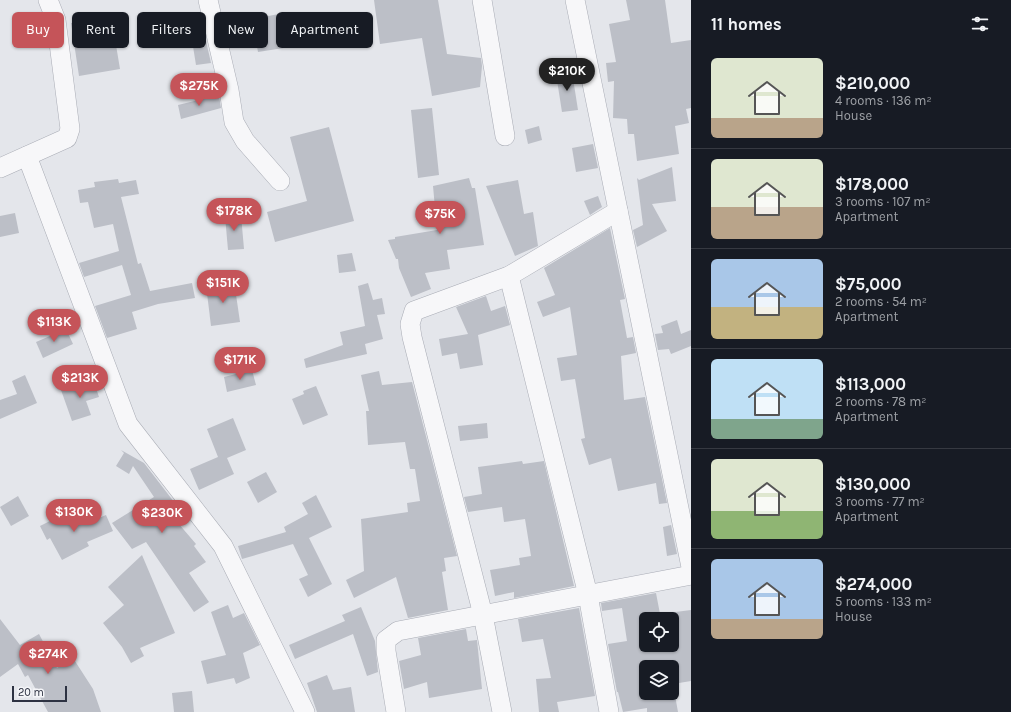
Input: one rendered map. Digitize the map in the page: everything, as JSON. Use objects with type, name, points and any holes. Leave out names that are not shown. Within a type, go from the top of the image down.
[{"type":"street","points":[[0,168],[67,138],[70,129],[56,20],[48,0]]},
{"type":"street","points":[[208,0],[229,90],[234,122],[245,141],[280,181]]},
{"type":"street","points":[[482,0],[505,136]]},
{"type":"street","points":[[575,0],[691,567]]},
{"type":"street","points":[[27,156],[128,424],[223,546],[305,712]]},
{"type":"street","points":[[502,712],[483,615],[412,337],[410,324],[414,311],[508,276],[618,211]]},
{"type":"street","points":[[508,276],[588,595],[609,712]]},
{"type":"street","points":[[396,712],[386,650],[386,640],[398,631],[691,575]]},
{"type":"building","points":[[374,0],[438,0],[447,54],[481,58],[482,66],[480,87],[432,96],[422,38],[380,44]]},
{"type":"building","points":[[626,0],[665,0],[671,43],[691,40],[691,108],[686,109],[689,123],[675,126],[679,154],[637,161],[634,134],[628,134],[627,119],[613,118],[614,81],[608,82],[606,63],[616,62],[609,24],[630,20]]},
{"type":"building","points":[[276,14],[276,48],[284,48],[258,52],[257,48],[268,48],[268,16]]},
{"type":"building","points":[[206,41],[211,63],[196,65],[193,48],[206,48]]},
{"type":"building","points":[[75,48],[116,48],[120,69],[79,76]]},
{"type":"building","points":[[572,72],[578,110],[562,112],[556,74]]},
{"type":"building","points":[[219,95],[221,108],[181,119],[178,105]]},
{"type":"building","points":[[432,108],[439,175],[418,178],[411,110]]},
{"type":"building","points":[[539,126],[542,140],[528,144],[525,130]]},
{"type":"building","points":[[329,127],[354,221],[275,242],[267,212],[307,201],[290,137]]},
{"type":"building","points":[[593,144],[598,168],[576,172],[572,148]]},
{"type":"building","points":[[672,167],[676,201],[652,204],[667,231],[637,247],[633,230],[643,225],[637,178],[639,180]]},
{"type":"building","points":[[469,178],[472,188],[475,188],[484,245],[447,250],[450,269],[425,273],[431,289],[411,297],[399,268],[398,259],[396,259],[388,240],[395,239],[395,237],[437,230],[433,186]]},
{"type":"building","points":[[118,179],[119,183],[136,180],[139,194],[121,197],[138,264],[141,263],[150,291],[192,283],[195,298],[158,304],[132,312],[137,329],[107,338],[95,306],[131,295],[122,265],[84,277],[79,263],[119,251],[113,224],[94,228],[88,202],[80,203],[78,190],[95,187],[94,182]]},
{"type":"building","points":[[518,180],[524,214],[533,212],[538,246],[515,256],[486,186]]},
{"type":"building","points":[[598,196],[602,207],[590,215],[584,201]]},
{"type":"building","points":[[15,213],[19,233],[0,237],[0,216]]},
{"type":"building","points":[[241,215],[244,249],[228,250],[225,216]]},
{"type":"building","points":[[610,228],[625,299],[620,300],[627,338],[633,337],[636,353],[621,356],[624,400],[645,397],[667,503],[659,504],[656,483],[618,491],[611,458],[589,465],[581,439],[585,438],[575,379],[561,381],[557,358],[577,355],[570,307],[543,317],[537,302],[555,295],[544,268]]},
{"type":"building","points":[[352,253],[356,271],[339,273],[337,255]]},
{"type":"building","points":[[234,281],[240,322],[211,326],[206,285]]},
{"type":"building","points":[[368,283],[373,300],[382,298],[385,314],[377,315],[383,339],[365,344],[367,354],[306,368],[304,359],[343,345],[340,332],[365,326],[358,286]]},
{"type":"building","points":[[486,296],[491,311],[505,306],[510,325],[478,335],[483,365],[460,369],[457,353],[442,356],[439,339],[468,334],[456,307]]},
{"type":"building","points":[[677,320],[681,334],[691,330],[691,346],[671,354],[669,349],[658,350],[655,334],[663,333],[661,326]]},
{"type":"building","points":[[66,329],[73,344],[43,358],[36,342]]},
{"type":"building","points":[[252,370],[256,385],[227,392],[224,377]]},
{"type":"building","points":[[379,371],[382,385],[412,382],[457,556],[444,558],[446,571],[442,572],[448,610],[408,618],[396,577],[354,598],[346,580],[364,571],[361,519],[408,512],[407,503],[420,501],[415,469],[410,469],[405,442],[368,445],[366,411],[369,411],[361,375]]},
{"type":"building","points":[[25,375],[37,403],[0,419],[0,400],[17,394],[12,381]]},
{"type":"building","points":[[93,379],[99,397],[86,401],[91,415],[72,421],[61,390]]},
{"type":"building","points":[[316,386],[328,415],[303,425],[292,399],[304,394],[303,391]]},
{"type":"building","points":[[233,418],[246,450],[227,458],[234,474],[199,490],[190,469],[218,457],[207,429]]},
{"type":"building","points":[[487,423],[488,438],[460,441],[458,426]]},
{"type":"building","points":[[121,450],[144,463],[181,511],[172,516],[196,544],[194,546],[206,562],[189,573],[209,602],[194,612],[146,542],[132,549],[112,523],[154,497],[133,466],[129,474],[116,466],[124,453]]},
{"type":"building","points":[[522,461],[523,464],[544,461],[574,586],[514,598],[514,592],[495,596],[490,570],[520,565],[519,558],[531,556],[525,519],[504,522],[502,507],[468,512],[464,497],[482,494],[478,467]]},
{"type":"building","points":[[266,472],[277,492],[258,503],[247,482]]},
{"type":"building","points":[[316,495],[332,527],[309,538],[332,584],[308,597],[299,579],[308,575],[293,544],[242,559],[238,546],[286,532],[284,527],[308,514],[302,503]]},
{"type":"building","points":[[18,496],[29,516],[11,526],[0,507]]},
{"type":"building","points":[[74,509],[82,525],[106,515],[113,531],[87,542],[89,546],[62,560],[50,538],[47,540],[40,526]]},
{"type":"building","points":[[671,525],[677,554],[667,556],[663,527]]},
{"type":"building","points":[[142,555],[175,633],[140,648],[144,656],[131,663],[122,647],[103,623],[124,605],[108,587]]},
{"type":"building","points":[[656,593],[660,612],[639,612],[639,652],[679,652],[679,612],[676,612],[691,610],[691,681],[679,683],[679,660],[639,660],[639,700],[676,700],[678,712],[647,712],[647,708],[623,712],[617,692],[608,644],[627,641],[622,608],[602,611],[601,603]]},
{"type":"building","points":[[228,605],[233,618],[244,613],[260,645],[243,653],[250,678],[236,684],[234,678],[207,684],[201,661],[226,655],[211,612]]},
{"type":"building","points":[[361,607],[375,641],[378,672],[367,676],[353,634],[295,659],[289,645],[345,621],[342,615]]},
{"type":"building","points":[[579,608],[595,696],[557,702],[559,712],[539,712],[536,679],[551,678],[543,639],[522,642],[518,619]]},
{"type":"building","points":[[0,619],[20,645],[39,634],[57,668],[73,658],[93,689],[101,712],[48,712],[28,675],[25,677],[18,664],[0,677]]},
{"type":"building","points":[[466,629],[468,641],[477,640],[482,689],[429,698],[427,682],[404,689],[399,661],[421,655],[418,638]]},
{"type":"building","points":[[327,675],[333,690],[351,687],[355,712],[317,712],[307,683]]},
{"type":"building","points":[[192,691],[194,712],[174,712],[172,693]]}]
